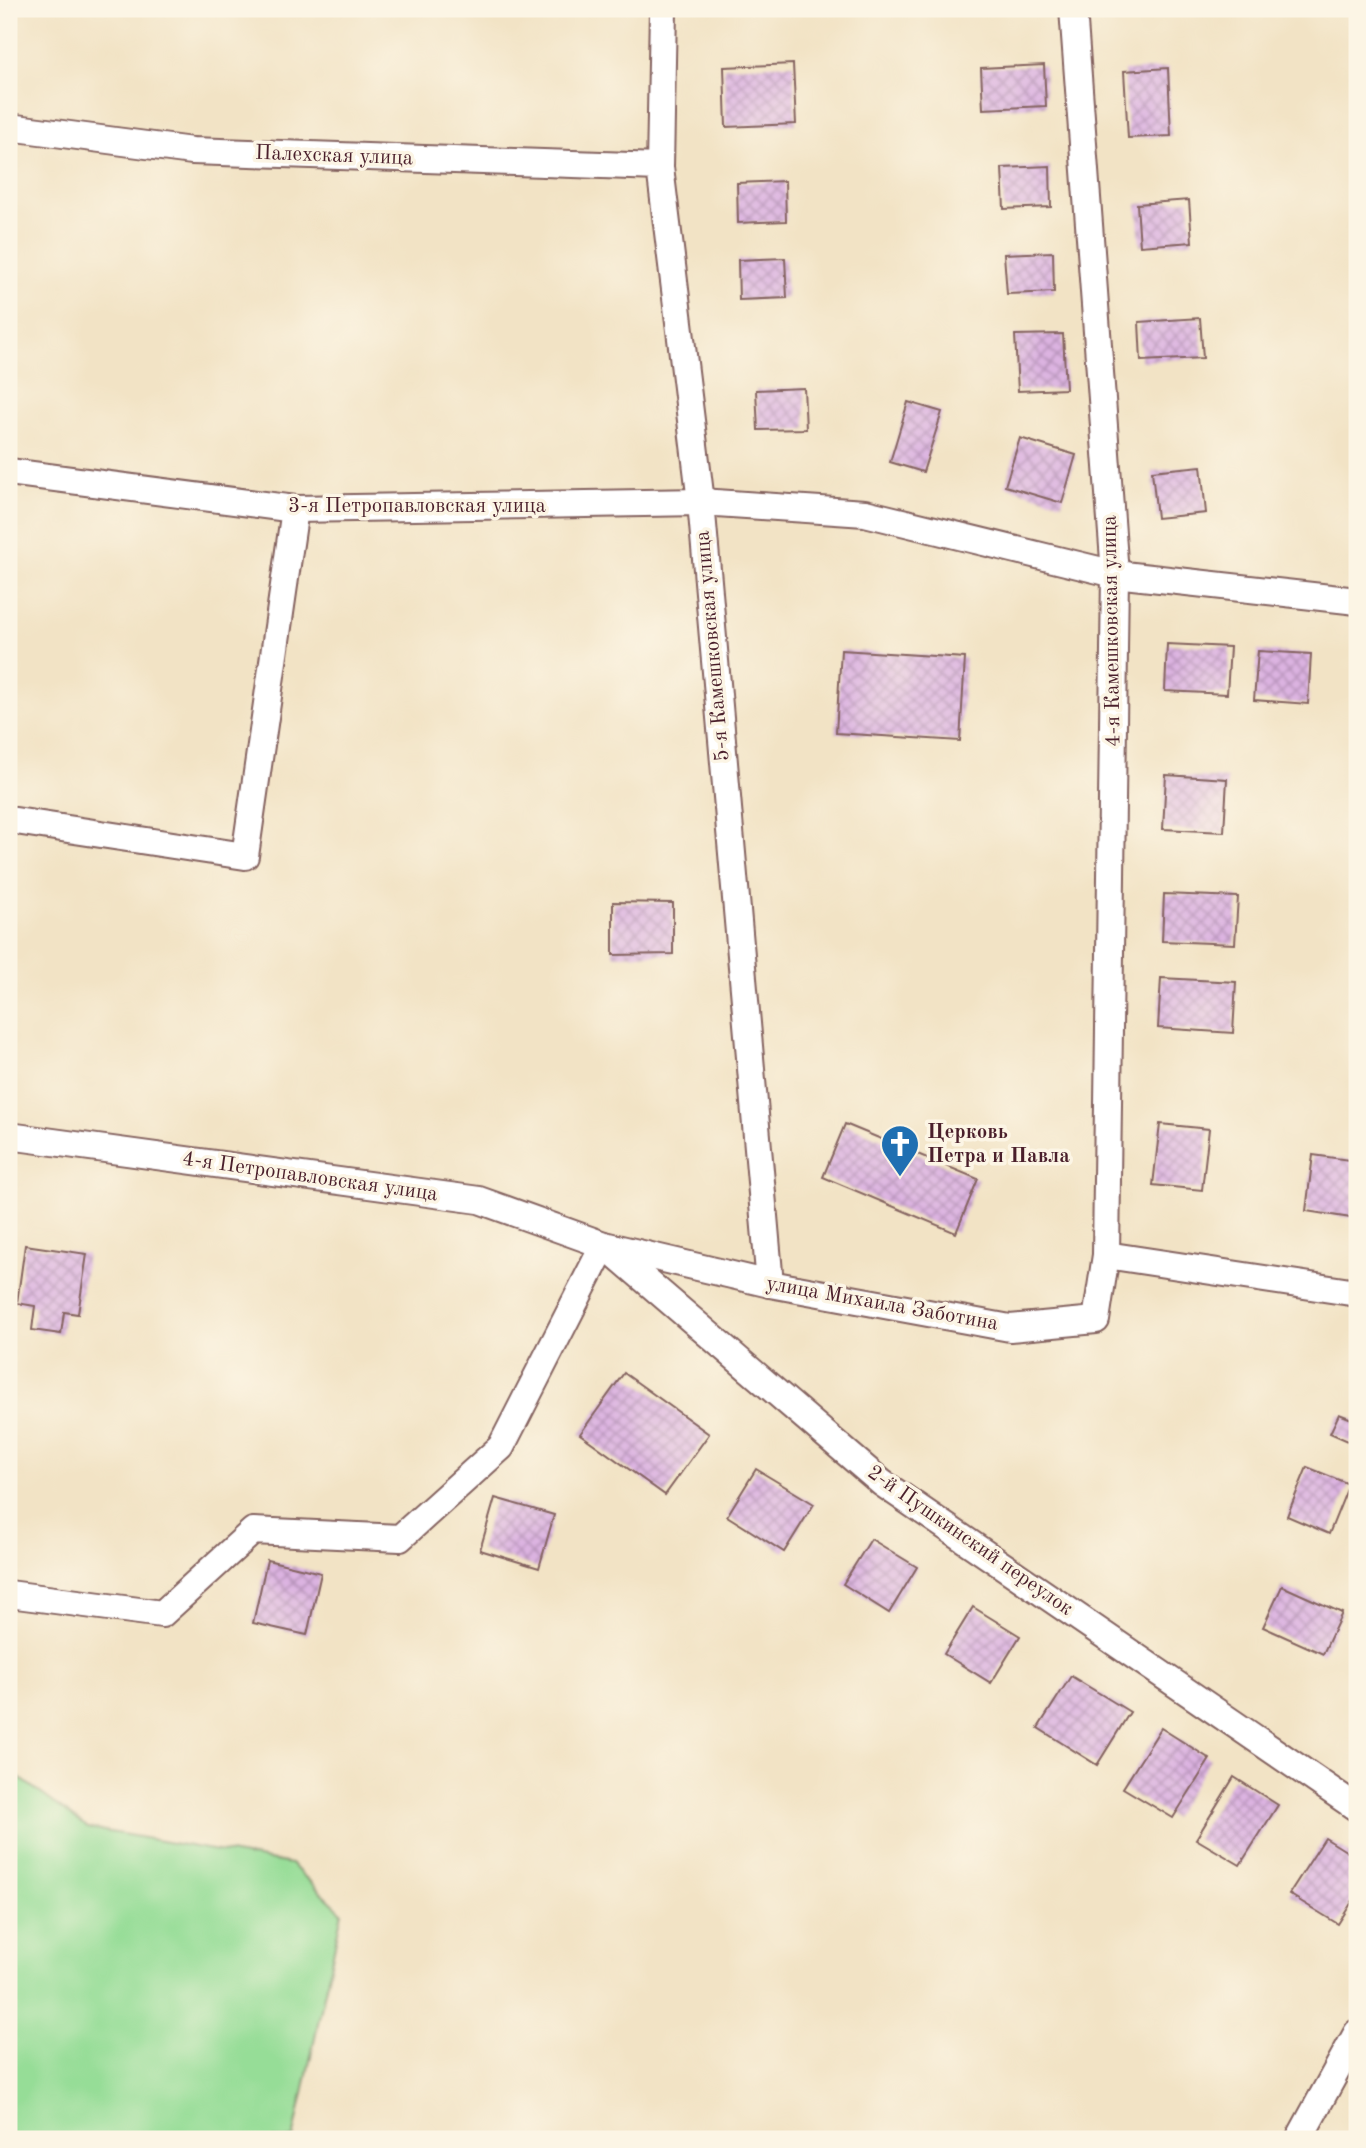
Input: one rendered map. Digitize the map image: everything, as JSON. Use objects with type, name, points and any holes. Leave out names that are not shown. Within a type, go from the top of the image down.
[{"type":"street","name":"5-я Камешковская улица","points":[[663,9],[660,167],[701,502],[770,1284]]},
{"type":"street","name":"4-я Камешковская улица","points":[[1073,9],[1115,574],[1106,1255]]},
{"type":"street","name":"Палехская улица","points":[[9,127],[192,151],[660,167]]},
{"type":"street","name":"3-я Петропавловская улица","points":[[9,472],[295,509],[701,502],[865,513],[1115,574],[1357,601]]},
{"type":"street","points":[[9,820],[245,856],[295,509]]},
{"type":"street","name":"4-я Петропавловская улица","points":[[9,1136],[478,1200],[604,1245]]},
{"type":"street","points":[[9,1594],[162,1614],[253,1531],[400,1538],[501,1447],[604,1245]]},
{"type":"street","name":"улица Михаила Заботина","points":[[604,1245],[770,1284],[1010,1328],[1096,1320],[1106,1255]]},
{"type":"street","name":"2-й Пушкинский переулок","points":[[604,1245],[882,1483],[1357,1808]]},
{"type":"street","points":[[1106,1255],[1357,1293]]},
{"type":"street","points":[[1299,2139],[1357,2033]]},
{"type":"green space","points":[[9,1770],[88,1828],[291,1864],[342,1912],[293,2139],[9,2139]]},
{"type":"building","points":[[793,64],[796,124],[726,127],[724,67]]},
{"type":"building","points":[[1044,65],[1046,106],[983,109],[981,68]]},
{"type":"building","points":[[1168,68],[1171,136],[1128,138],[1124,71]]},
{"type":"building","points":[[1050,166],[1051,207],[1004,209],[1002,168]]},
{"type":"building","points":[[785,181],[786,221],[738,223],[737,183]]},
{"type":"building","points":[[1189,200],[1192,242],[1140,246],[1137,204]]},
{"type":"building","points":[[1053,252],[1054,292],[1007,294],[1004,254]]},
{"type":"building","points":[[785,258],[787,298],[739,300],[738,260]]},
{"type":"building","points":[[1200,318],[1203,358],[1141,361],[1139,322]]},
{"type":"building","points":[[1063,334],[1066,389],[1018,391],[1015,335]]},
{"type":"building","points":[[804,388],[806,429],[758,430],[756,390]]},
{"type":"building","points":[[908,402],[942,412],[923,472],[890,462]]},
{"type":"building","points":[[1020,438],[1076,455],[1062,503],[1005,486]]},
{"type":"building","points":[[1201,466],[1206,513],[1157,518],[1152,471]]},
{"type":"building","points":[[1167,644],[1230,647],[1227,694],[1165,691]]},
{"type":"building","points":[[841,650],[965,658],[960,741],[836,733]]},
{"type":"building","points":[[1258,651],[1311,654],[1308,704],[1254,700]]},
{"type":"building","points":[[1166,775],[1227,779],[1224,832],[1163,829]]},
{"type":"building","points":[[1164,894],[1238,897],[1235,944],[1162,941]]},
{"type":"building","points":[[613,902],[673,903],[673,954],[613,955]]},
{"type":"building","points":[[1161,978],[1236,982],[1233,1033],[1158,1028]]},
{"type":"building","name":"Церковь Петра и Павла","points":[[845,1124],[978,1179],[956,1233],[823,1177]]},
{"type":"building","points":[[1160,1124],[1209,1129],[1202,1190],[1153,1185]]},
{"type":"building","points":[[1313,1155],[1357,1161],[1351,1218],[1306,1211]]},
{"type":"building","points":[[25,1245],[87,1254],[78,1314],[64,1312],[61,1334],[32,1330],[35,1306],[17,1303]]},
{"type":"building","points":[[624,1373],[709,1434],[665,1495],[580,1434]]},
{"type":"building","points":[[1339,1414],[1357,1421],[1357,1445],[1330,1433]]},
{"type":"building","points":[[1307,1467],[1349,1484],[1329,1534],[1287,1516]]},
{"type":"building","points":[[756,1469],[814,1504],[784,1552],[727,1516]]},
{"type":"building","points":[[495,1498],[554,1515],[539,1568],[480,1550]]},
{"type":"building","points":[[871,1539],[917,1567],[889,1613],[843,1584]]},
{"type":"building","points":[[267,1560],[321,1573],[307,1635],[253,1623]]},
{"type":"building","points":[[1282,1586],[1342,1613],[1323,1654],[1263,1627]]},
{"type":"building","points":[[973,1607],[1020,1636],[991,1683],[944,1654]]},
{"type":"building","points":[[1071,1676],[1130,1712],[1097,1765],[1038,1728]]},
{"type":"building","points":[[1161,1728],[1210,1759],[1173,1818],[1123,1788]]},
{"type":"building","points":[[1234,1777],[1278,1805],[1240,1865],[1196,1839]]},
{"type":"building","points":[[1325,1838],[1357,1858],[1357,1894],[1338,1924],[1289,1894]]},
{"type":"place","name":"Церковь Петра и Павла","points":[[900,1178]]}]
